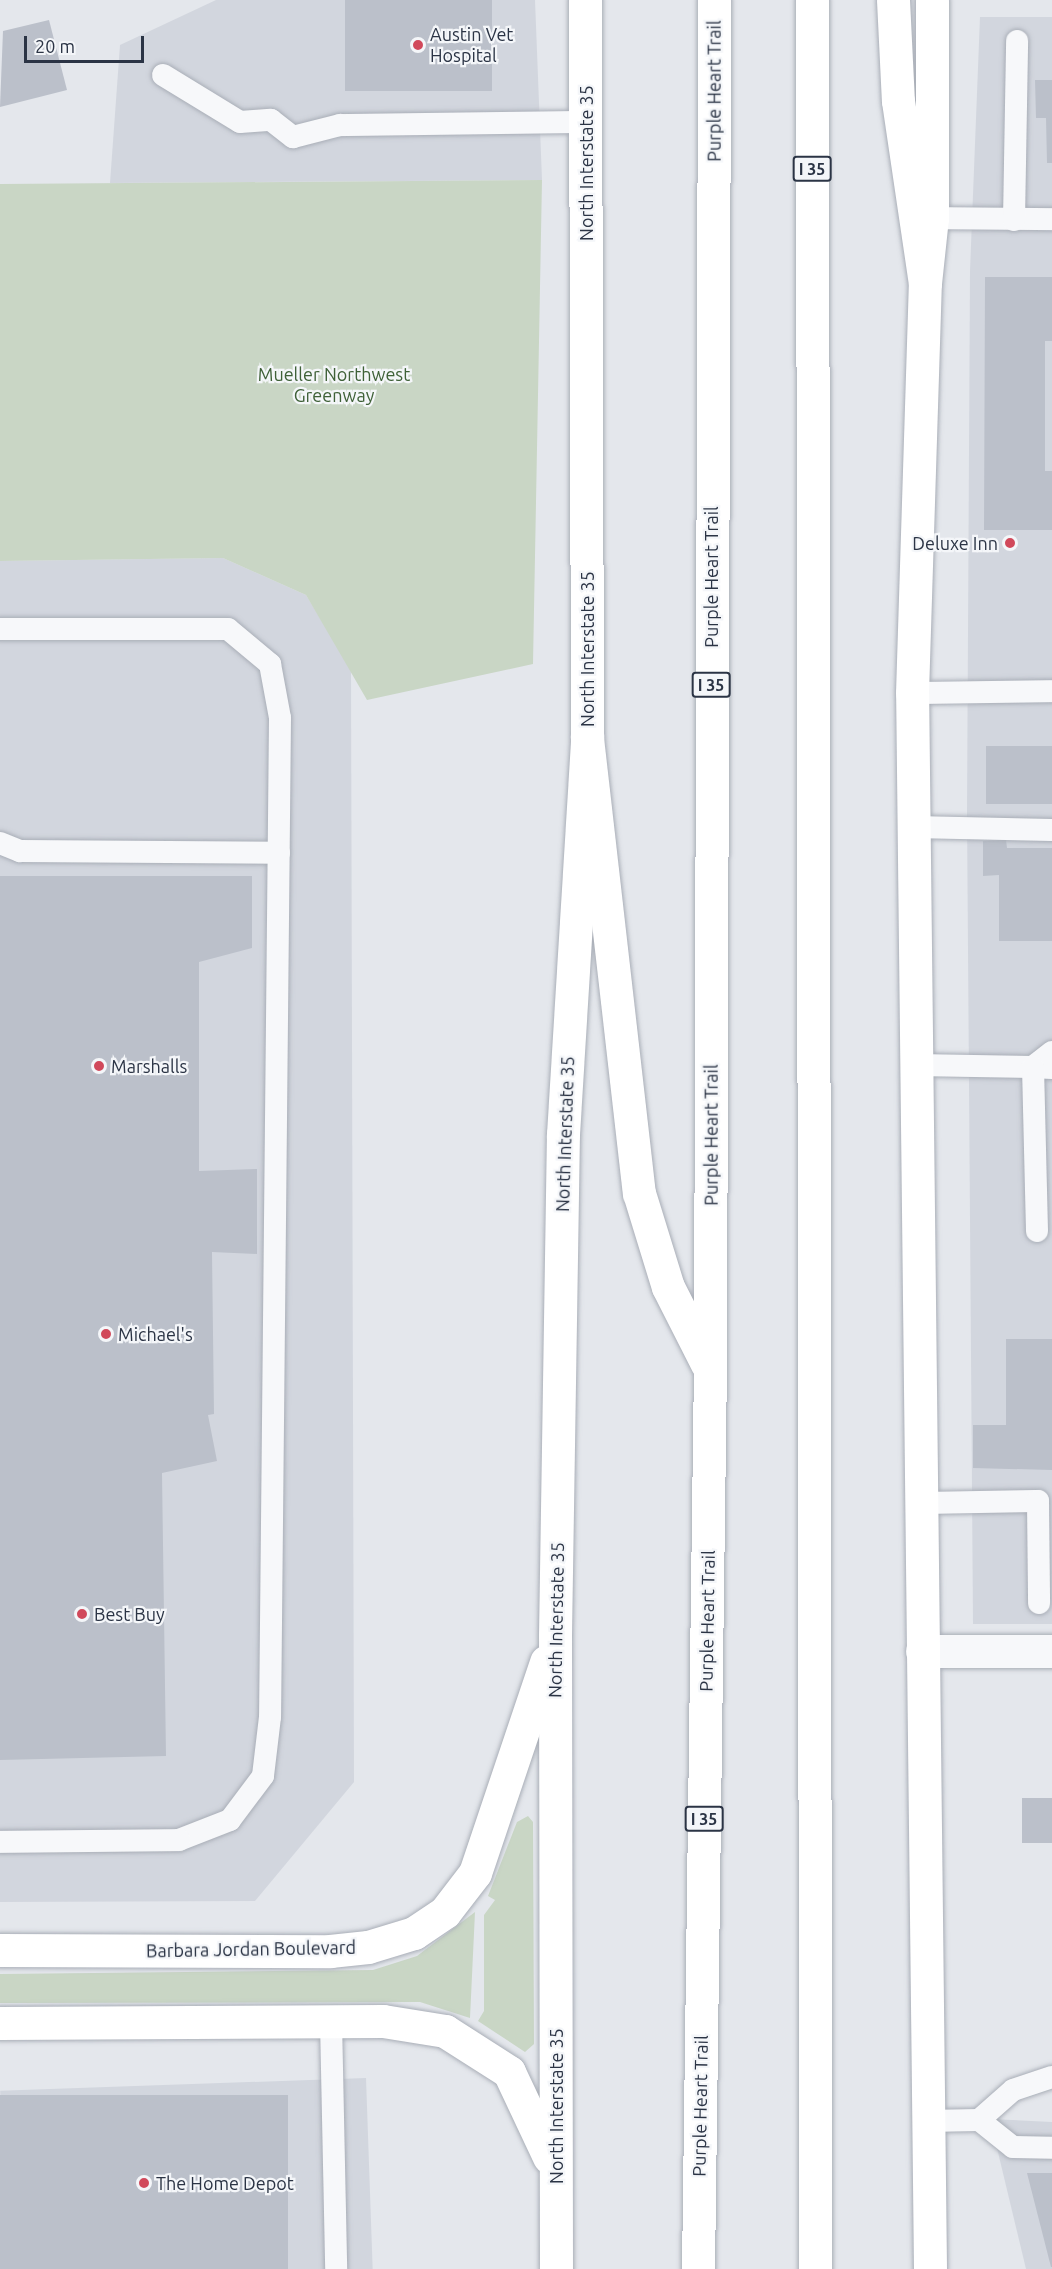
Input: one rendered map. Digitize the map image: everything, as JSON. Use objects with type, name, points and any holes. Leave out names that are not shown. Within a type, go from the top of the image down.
[{"type":"main road","name":"North Interstate 35","points":[[556,2269],[555,1635],[563,1134],[588,738],[585,0]]},
{"type":"main road","name":"Purple Heart Trail","points":[[698,2269],[710,1370],[714,0]]},
{"type":"main road","name":"I 35","points":[[812,0],[815,2269]]},
{"type":"main road","points":[[893,0],[898,101],[925,283]]},
{"type":"main road","points":[[930,2269],[926,2121],[912,693],[925,283],[932,218],[932,0]]},
{"type":"main road","points":[[588,738],[639,1192],[668,1287],[710,1370]]},
{"type":"main road","name":"Barbara Jordan Boulevard","points":[[0,1950],[330,1951],[368,1947],[414,1933],[445,1912],[475,1873],[555,1635]]},
{"type":"main road","points":[[0,2023],[383,2021],[445,2031],[491,2058],[521,2090],[556,2172]]},
{"type":"main road","points":[[929,2231],[941,2269]]},
{"type":"street","points":[[922,1651],[1052,1651]]},
{"type":"lane","points":[[1014,220],[1017,40]]},
{"type":"lane","points":[[163,75],[240,122],[271,120],[293,137],[340,125],[586,122]]},
{"type":"lane","points":[[932,218],[1052,219]]},
{"type":"lane","points":[[0,629],[228,629],[270,664],[280,718],[270,1717],[263,1776],[230,1820],[179,1840],[0,1842]]},
{"type":"lane","points":[[912,693],[1052,691]]},
{"type":"lane","points":[[913,827],[1052,830]]},
{"type":"lane","points":[[0,843],[20,851],[279,854]]},
{"type":"lane","points":[[1037,1231],[1043,1067],[1052,1052]]},
{"type":"lane","points":[[915,1065],[1043,1067]]},
{"type":"lane","points":[[920,1503],[1038,1501],[1039,1603]]},
{"type":"lane","points":[[331,2021],[336,2269]]},
{"type":"lane","points":[[926,2121],[979,2120],[1013,2090],[1052,2077]]},
{"type":"lane","points":[[979,2120],[1013,2148],[1052,2148]]},
{"type":"shaded area","points":[[216,0],[535,0],[542,180],[110,183],[120,45]]},
{"type":"shaded area","points":[[980,17],[1052,17],[1052,1624],[973,1624],[967,814],[970,271]]},
{"type":"shaded area","points":[[223,558],[306,595],[351,669],[354,1782],[255,1901],[0,1902],[0,561]]},
{"type":"shaded area","name":"The Home Depot","points":[[366,2078],[373,2269],[6,2269],[0,2091]]},
{"type":"shaded area","points":[[990,2119],[1052,2122],[1052,2269],[1026,2269]]},
{"type":"green space","name":"Mueller Northwest Greenway","points":[[542,180],[533,664],[367,700],[306,595],[223,558],[0,561],[0,184]]},
{"type":"green space","points":[[528,1816],[533,1822],[534,2044],[525,2052],[478,2021],[484,2011],[484,1915],[495,1900],[488,1896],[517,1822]]},
{"type":"green space","points":[[475,1912],[470,2018],[420,2002],[0,2003],[0,1974],[373,1970],[417,1956]]},
{"type":"building","name":"Austin Vet Hospital","points":[[345,0],[492,0],[492,91],[345,91]]},
{"type":"building","points":[[49,20],[67,90],[0,107],[3,31]]},
{"type":"building","points":[[1035,80],[1052,80],[1052,163],[1047,163],[1046,118],[1036,118]]},
{"type":"building","points":[[985,277],[1052,277],[1052,341],[1045,341],[1045,471],[1052,471],[1052,530],[984,530]]},
{"type":"building","points":[[986,746],[1052,746],[1052,804],[986,804]]},
{"type":"building","points":[[1006,840],[1007,848],[1052,848],[1052,941],[999,941],[999,875],[983,876],[983,841]]},
{"type":"building","points":[[0,876],[252,876],[252,948],[199,962],[199,1171],[257,1169],[257,1254],[212,1252],[214,1414],[208,1415],[217,1461],[162,1473],[166,1756],[0,1760]]},
{"type":"building","points":[[1006,1339],[1052,1339],[1052,1470],[973,1468],[973,1425],[1006,1425]]},
{"type":"building","points":[[1022,1798],[1052,1798],[1052,1843],[1022,1843]]},
{"type":"building","name":"The Home Depot","points":[[0,2095],[288,2095],[288,2269],[0,2269]]},
{"type":"building","points":[[1027,2173],[1052,2173],[1052,2267],[1051,2267]]},
{"type":"place","name":"Austin Vet Hospital","points":[[418,45]]},
{"type":"place","name":"Deluxe Inn","points":[[1010,543]]},
{"type":"place","name":"Marshalls","points":[[99,1066]]},
{"type":"place","name":"Michael's","points":[[106,1334]]},
{"type":"place","name":"Best Buy","points":[[82,1614]]},
{"type":"place","name":"The Home Depot","points":[[144,2183]]}]
